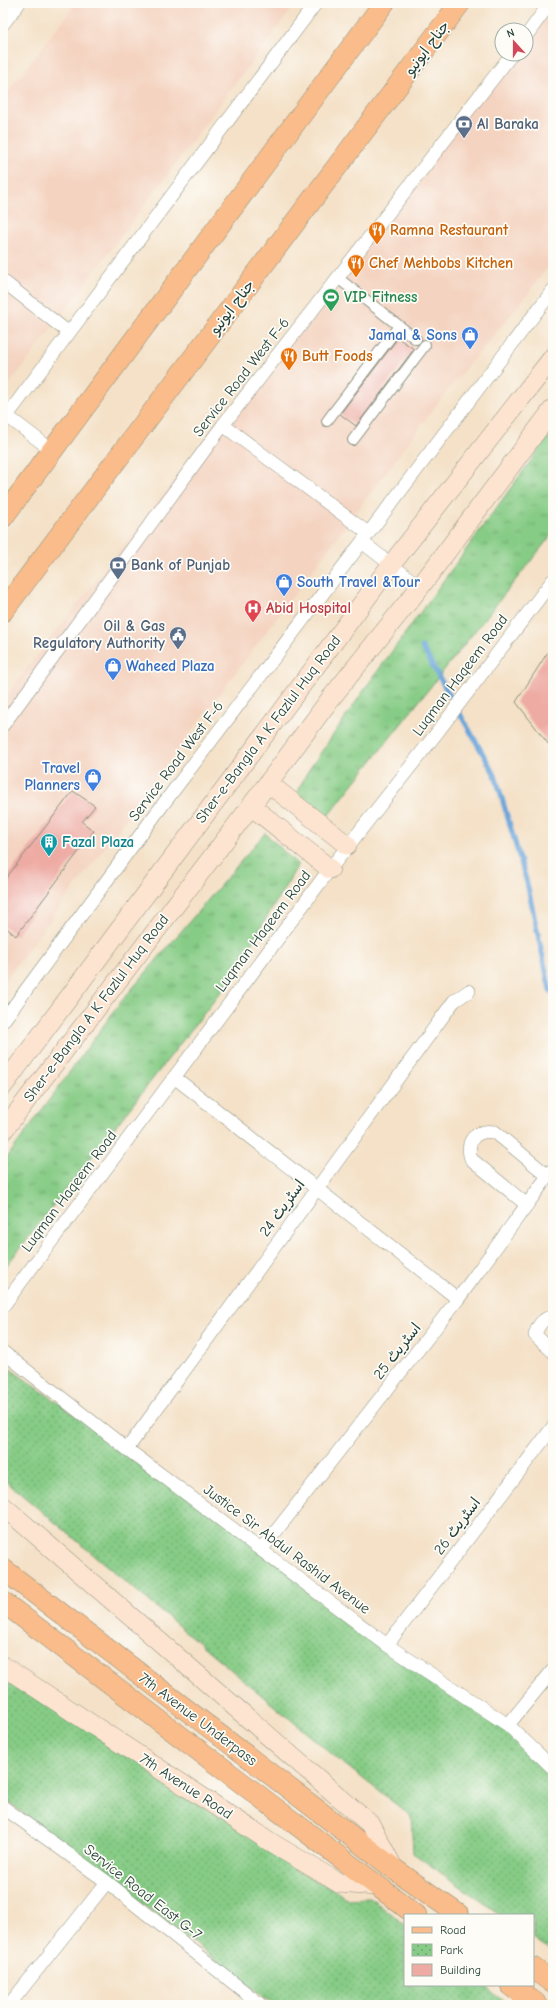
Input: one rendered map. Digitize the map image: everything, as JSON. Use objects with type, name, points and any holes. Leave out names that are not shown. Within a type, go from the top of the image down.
[{"type":"main road","points":[[3,517],[384,3]]},
{"type":"main road","name":"جناح ایونیو","points":[[3,611],[460,3]]},
{"type":"main road","name":"Sher-e-Bangla A K Fazlul Huq Road","points":[[3,1086],[391,566],[553,357]]},
{"type":"main road","name":"Sher-e-Bangla A K Fazlul Huq Road","points":[[3,1131],[251,806],[331,698],[420,587],[553,409]]},
{"type":"main road","points":[[268,783],[347,845]]},
{"type":"main road","points":[[251,806],[330,869]]},
{"type":"main road","points":[[3,1506],[370,1824],[394,1869]]},
{"type":"main road","name":"7th Avenue Underpass","points":[[3,1569],[394,1869],[458,1914]]},
{"type":"main road","name":"7th Avenue Underpass","points":[[3,1602],[415,1914]]},
{"type":"main road","name":"7th Avenue Road","points":[[3,1666],[275,1845],[339,1883],[376,1886]]},
{"type":"main road","points":[[540,1971],[553,1983]]},
{"type":"main road","points":[[518,1993],[538,2005]]},
{"type":"street","points":[[3,24],[19,3]]},
{"type":"street","points":[[53,451],[5,419],[316,3]]},
{"type":"street","points":[[534,25],[550,3]]},
{"type":"street","name":"Service Road West F-6","points":[[3,725],[223,425],[339,279],[506,62]]},
{"type":"street","points":[[339,279],[420,342],[353,440]]},
{"type":"street","points":[[3,281],[69,333]]},
{"type":"street","name":"Service Road West F-6","points":[[3,1021],[161,807],[553,290]]},
{"type":"street","points":[[327,421],[399,326]]},
{"type":"street","points":[[223,425],[365,538],[391,566],[420,587]]},
{"type":"street","name":"Luqman Haqeem Road","points":[[3,1306],[347,845],[436,734],[553,580]]},
{"type":"street","name":"اسٹریٹ 24","points":[[127,1449],[454,1000],[469,991]]},
{"type":"street","points":[[174,1076],[458,1299]]},
{"type":"street","points":[[526,1205],[471,1159],[468,1151],[470,1143],[476,1134],[484,1130],[495,1132],[550,1172]]},
{"type":"street","name":"اسٹریٹ 25","points":[[262,1549],[458,1299],[550,1172]]},
{"type":"street","points":[[553,1316],[545,1319],[538,1325],[535,1335],[553,1352]]},
{"type":"street","name":"Justice Sir Abdul Rashid Avenue","points":[[3,1352],[127,1449],[262,1549],[387,1645],[508,1725],[553,1768]]},
{"type":"street","name":"اسٹریٹ 26","points":[[387,1645],[553,1427]]},
{"type":"street","points":[[508,1725],[553,1670]]},
{"type":"street","name":"Service Road East G-7","points":[[3,1807],[107,1882],[261,2005]]},
{"type":"street","points":[[9,2005],[107,1882]]},
{"type":"shaded area","points":[[76,3],[296,3],[3,393],[3,99]]},
{"type":"shaded area","points":[[553,3],[553,260],[523,300],[447,391],[3,983],[3,699],[503,62],[534,62],[534,24]]},
{"type":"green space","points":[[553,430],[553,533],[327,817],[297,794],[306,774],[369,683]]},
{"type":"green space","points":[[265,833],[298,865],[227,984],[3,1270],[3,1163],[120,1003]]},
{"type":"green space","points":[[3,1364],[157,1472],[534,1750],[553,1773],[553,1952],[534,1939],[534,1914],[500,1914],[413,1853],[411,1816],[339,1760],[3,1479]]},
{"type":"green space","points":[[3,1666],[234,1818],[347,1899],[370,1898],[404,1924],[404,1986],[485,1986],[508,2005],[275,2005],[3,1798]]},
{"type":"building","points":[[398,338],[414,349],[356,426],[340,414]]},
{"type":"building","points":[[553,644],[553,750],[516,702]]},
{"type":"building","name":"Fazal Plaza","points":[[73,791],[95,806],[82,822],[94,831],[16,936],[3,925],[3,882]]},
{"type":"waterway","points":[[422,647],[495,775],[527,883],[550,990],[553,993]]},
{"type":"place","name":"Al Baraka","points":[[464,139]]},
{"type":"place","name":"Ramna Restaurant","points":[[377,245]]},
{"type":"place","name":"Chef Mehbobs Kitchen","points":[[356,278]]},
{"type":"place","name":"VIP Fitness","points":[[331,312]]},
{"type":"place","name":"Jamal & Sons","points":[[470,350]]},
{"type":"place","name":"Butt Foods","points":[[289,371]]},
{"type":"place","name":"Bank of Punjab","points":[[118,580]]},
{"type":"place","name":"South Travel &Tour","points":[[284,597]]},
{"type":"place","name":"Abid Hospital","points":[[253,623]]},
{"type":"place","name":"Oil & Gas Regulatory Authority","points":[[178,650]]},
{"type":"place","name":"Waheed Plaza","points":[[113,681]]},
{"type":"place","name":"Travel Planners","points":[[93,792]]},
{"type":"place","name":"Fazal Plaza","points":[[49,857]]}]
